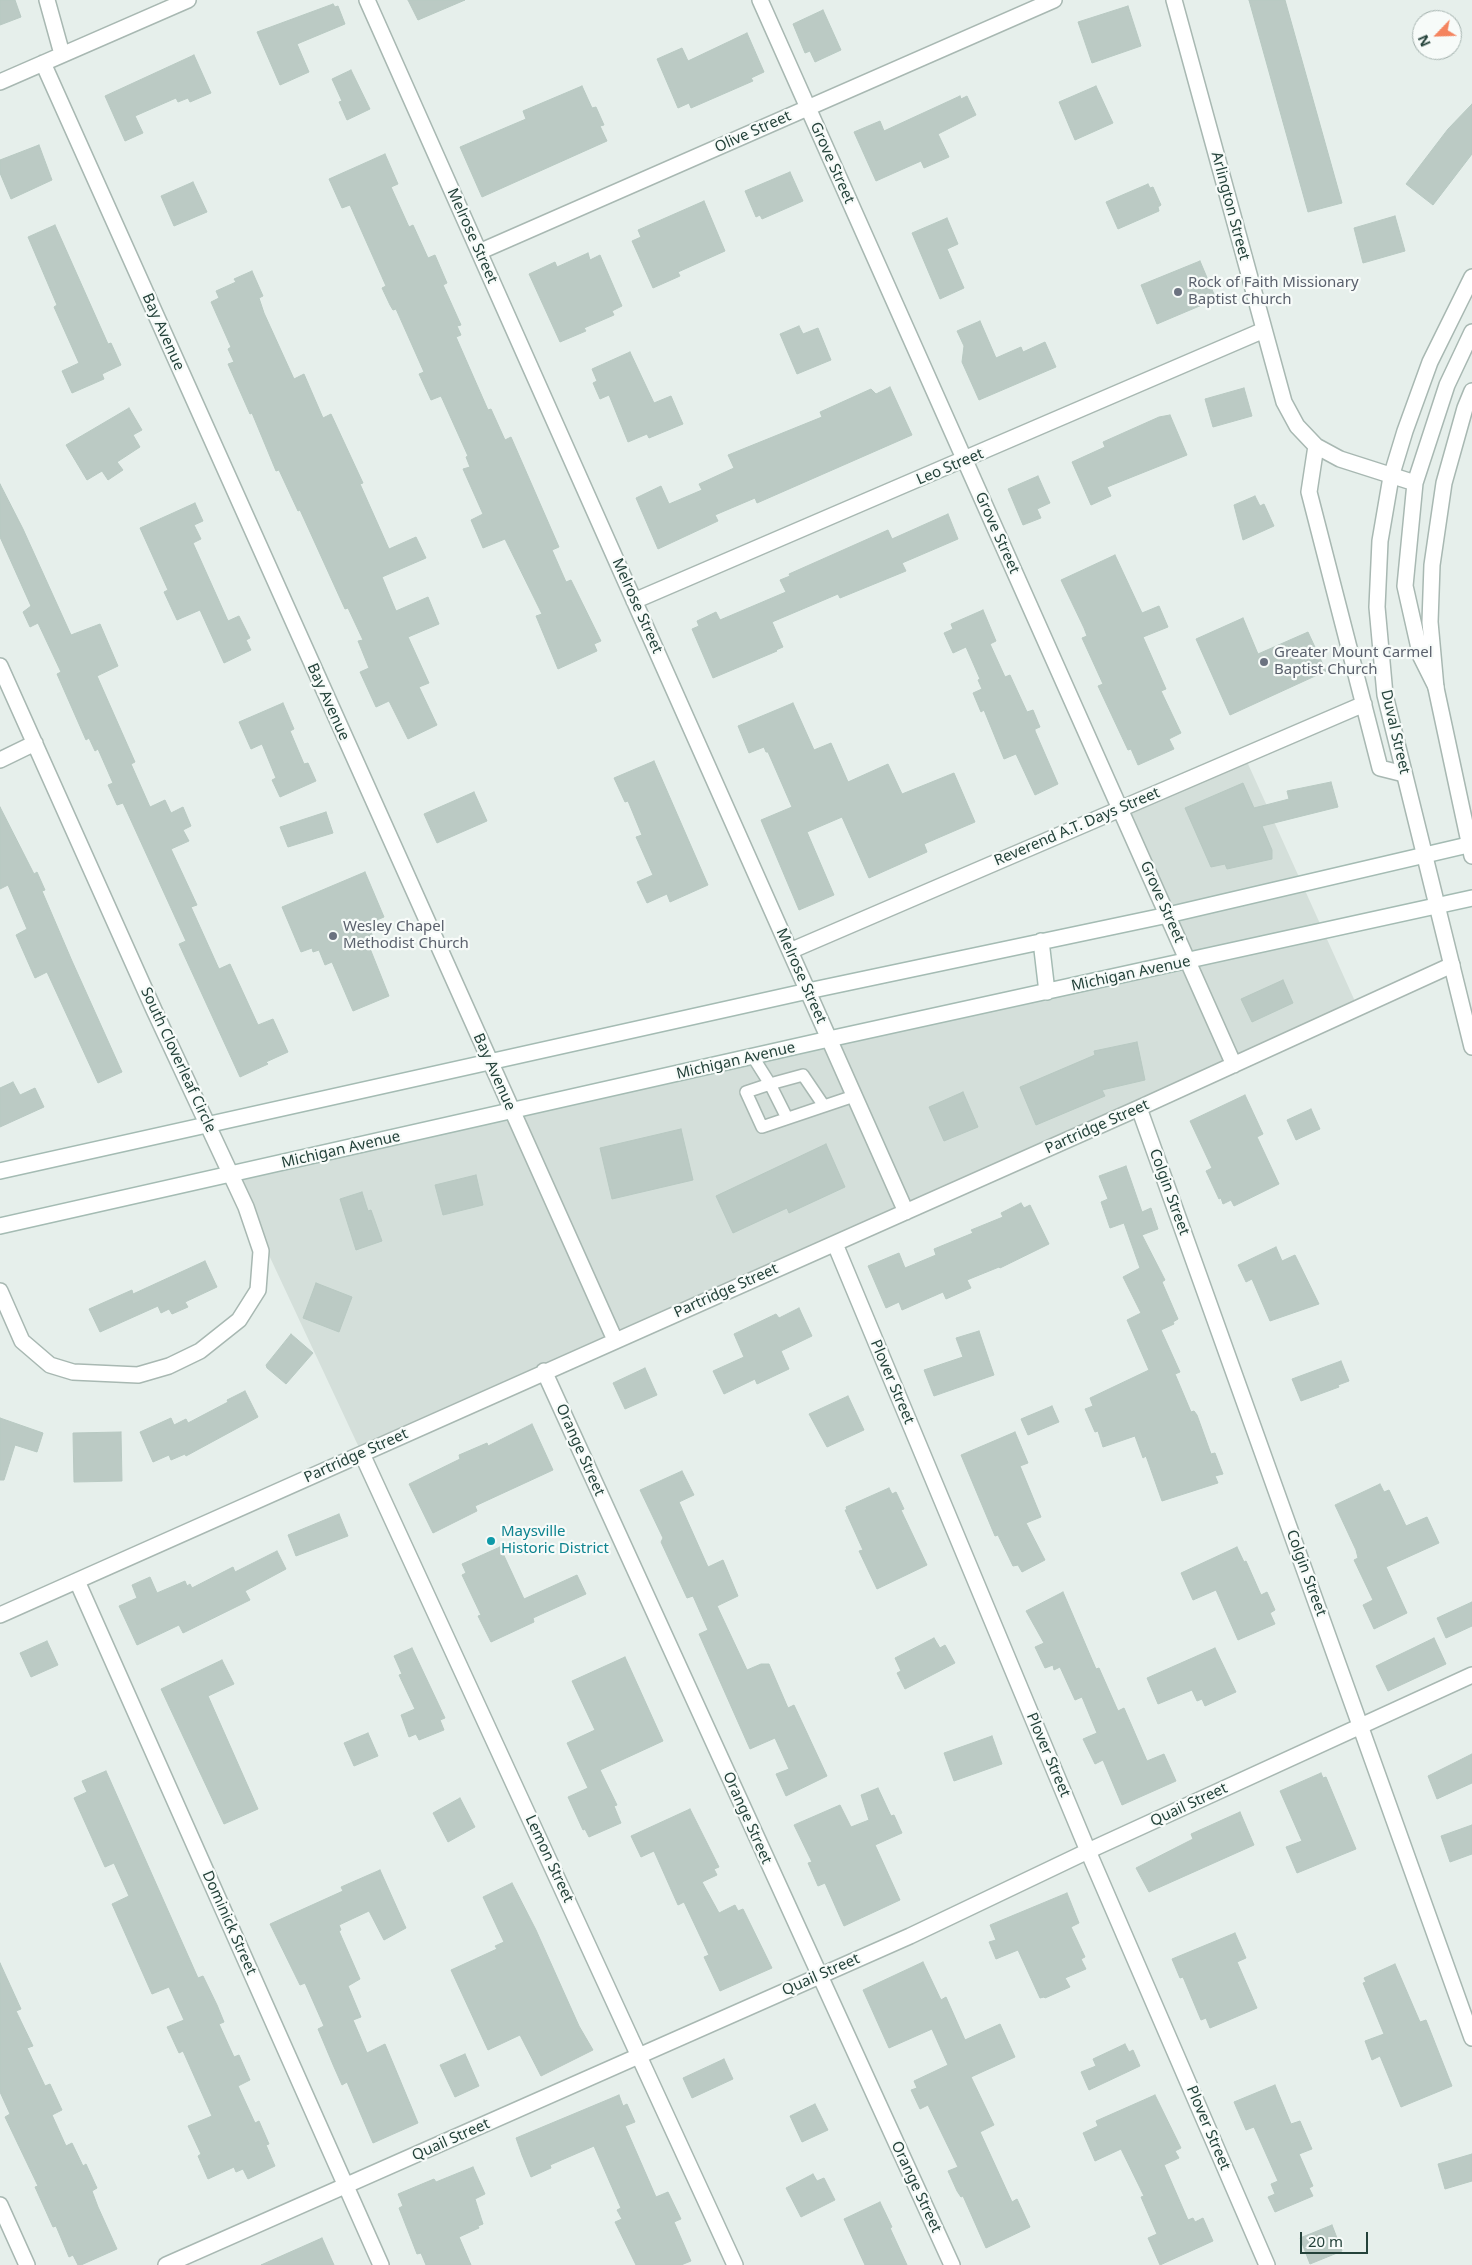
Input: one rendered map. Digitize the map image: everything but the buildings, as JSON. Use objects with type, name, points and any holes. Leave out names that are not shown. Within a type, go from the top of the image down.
[{"type":"street","points":[[47,0],[62,54]]},
{"type":"street","points":[[0,82],[188,0]]},
{"type":"street","name":"Melrose Street","points":[[367,0],[906,1212]]},
{"type":"street","name":"Grove Street","points":[[760,0],[1234,1065]]},
{"type":"street","name":"Olive Street","points":[[479,252],[1054,0]]},
{"type":"street","name":"Arlington Street","points":[[1174,0],[1284,402],[1297,426],[1316,446],[1340,459],[1391,477],[1415,483]]},
{"type":"street","name":"Bay Avenue","points":[[43,63],[615,1340]]},
{"type":"street","name":"Duval Street","points":[[1472,277],[1430,362],[1405,430],[1391,477],[1380,541],[1377,607],[1385,695],[1472,1047]]},
{"type":"street","name":"Leo Street","points":[[634,601],[964,461],[1264,330]]},
{"type":"street","points":[[1436,688],[1421,657],[1405,586],[1415,483],[1447,385],[1472,332]]},
{"type":"street","points":[[0,1171],[808,991],[1168,915],[1424,855],[1471,848],[1436,688],[1430,622],[1432,565],[1444,483],[1465,408],[1472,391]]},
{"type":"street","points":[[1316,446],[1309,492],[1380,768],[1404,774]]},
{"type":"street","name":"South Cloverleaf Circle","points":[[0,666],[154,1010],[246,1207],[262,1251],[258,1290],[239,1320],[200,1352],[169,1366],[138,1375],[73,1372],[50,1365],[22,1341],[0,1291]]},
{"type":"street","name":"Reverend A.T. Days Street","points":[[790,951],[1364,704]]},
{"type":"street","points":[[0,760],[36,743]]},
{"type":"street","name":"Michigan Avenue","points":[[0,1226],[829,1039],[1472,898]]},
{"type":"street","points":[[1041,941],[1047,992]]},
{"type":"street","name":"Partridge Street","points":[[0,1615],[544,1371],[1139,1108],[1452,965]]},
{"type":"street","name":"Colgin Street","points":[[1139,1108],[1472,2038]]},
{"type":"street","name":"Plover Street","points":[[835,1244],[1088,1851],[1267,2265]]},
{"type":"street","name":"Orange Street","points":[[544,1371],[952,2265]]},
{"type":"street","name":"Lemon Street","points":[[362,1454],[735,2265]]},
{"type":"street","name":"Dominick Street","points":[[77,1581],[381,2265]]},
{"type":"street","name":"Quail Street","points":[[166,2265],[910,1936],[1088,1851],[1472,1675]]},
{"type":"street","points":[[0,2205],[27,2265]]},
{"type":"lane","points":[[753,1057],[788,1118]]},
{"type":"lane","points":[[824,1106],[804,1075],[746,1092],[762,1127],[854,1096]]},
{"type":"shaded area","points":[[1244,755],[1358,1008],[362,1454],[231,1174],[1188,961],[1121,809]]},
{"type":"place","name":"Rock of Faith Missionary Baptist Church","points":[[1178,292]]},
{"type":"place","name":"Greater Mount Carmel Baptist Church","points":[[1264,662]]},
{"type":"place","name":"Wesley Chapel Methodist Church","points":[[333,936]]},
{"type":"place","name":"Maysville Historic District","points":[[491,1541]]}]
